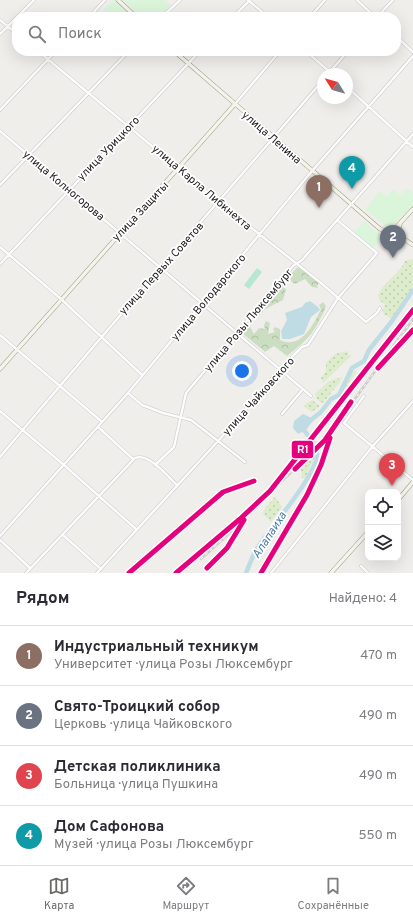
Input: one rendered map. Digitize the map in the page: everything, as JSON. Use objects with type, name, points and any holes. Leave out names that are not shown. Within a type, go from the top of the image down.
[{"type":"street","points":[[22,12],[34,0]]},
{"type":"street","points":[[94,12],[105,0]]},
{"type":"street","points":[[118,0],[131,12]]},
{"type":"street","points":[[167,12],[180,0]]},
{"type":"street","points":[[238,12],[249,0],[262,12]]},
{"type":"street","points":[[314,12],[325,0]]},
{"type":"street","points":[[357,0],[370,12]]},
{"type":"street","points":[[381,12],[393,0]]},
{"type":"street","points":[[0,20],[12,30]]},
{"type":"street","points":[[0,34],[12,22]]},
{"type":"street","points":[[401,41],[413,52]]},
{"type":"street","name":"улица Карла Либкнехта","points":[[44,56],[179,169],[366,322],[377,313],[380,308]]},
{"type":"street","points":[[0,110],[51,56]]},
{"type":"street","points":[[0,185],[123,56]]},
{"type":"street","name":"улица Ленина","points":[[179,56],[380,229],[401,237],[413,245]]},
{"type":"street","name":"улица Урицкого","points":[[0,264],[195,56]]},
{"type":"street","name":"улица Защиты","points":[[0,370],[120,232],[179,169],[276,56]]},
{"type":"street","points":[[311,56],[325,68]]},
{"type":"street","points":[[334,68],[344,56]]},
{"type":"street","name":"улица Володарского","points":[[0,536],[128,393],[312,171],[413,56]]},
{"type":"street","name":"улица Первых Советов","points":[[0,457],[101,335],[219,202],[317,87]]},
{"type":"street","points":[[353,93],[413,147]]},
{"type":"street","name":"улица Колногорова","points":[[0,131],[311,396]]},
{"type":"street","name":"улица Розы Люксембург","points":[[155,465],[174,447],[186,393],[296,264],[302,260],[413,134]]},
{"type":"street","points":[[390,234],[413,209]]},
{"type":"street","name":"улица Чайковского","points":[[97,573],[219,440],[280,369],[302,347],[308,345],[338,298],[377,253],[337,220]]},
{"type":"street","points":[[401,237],[397,233],[402,221]]},
{"type":"street","points":[[0,247],[101,335],[142,375]]},
{"type":"street","points":[[0,334],[102,421]]},
{"type":"street","points":[[282,414],[303,389]]},
{"type":"street","points":[[128,393],[142,405],[163,413],[177,417],[182,416],[191,420],[219,440],[245,462]]},
{"type":"street","points":[[364,396],[344,423],[413,481],[401,496]]},
{"type":"street","points":[[271,573],[372,447],[413,401]]},
{"type":"street","points":[[0,411],[136,529]]},
{"type":"street","points":[[98,427],[133,458]]},
{"type":"street","points":[[26,573],[64,535],[133,458],[143,457],[155,465],[177,485]]},
{"type":"street","points":[[64,535],[101,569]]},
{"type":"street","points":[[331,573],[365,535]]},
{"type":"street","points":[[0,540],[30,568]]},
{"type":"street","points":[[361,566],[368,573]]},
{"type":"green space","points":[[113,0],[115,0],[128,12],[105,12],[103,10]]},
{"type":"green space","points":[[123,0],[165,0],[172,6],[165,12],[135,12]]},
{"type":"green space","points":[[407,188],[413,193],[413,206],[389,229],[365,209],[380,191],[387,197],[393,189],[400,195]]},
{"type":"green space","points":[[364,221],[382,237],[373,248],[355,232]]},
{"type":"green space","points":[[413,259],[413,286],[394,317],[391,318],[385,315],[382,311],[385,304],[380,301],[378,295],[405,261]]},
{"type":"green space","points":[[298,267],[319,283],[317,286],[318,288],[312,287],[305,279],[295,284],[291,281],[290,275]]},
{"type":"green space","points":[[257,268],[262,272],[249,289],[244,285]]},
{"type":"green space","points":[[289,276],[289,281],[283,287],[286,289],[283,300],[265,309],[256,319],[256,317]]},
{"type":"green space","points":[[323,302],[326,306],[315,329],[301,345],[287,356],[274,346],[265,352],[241,332],[248,323],[254,334],[259,328],[265,329],[264,325],[266,321],[270,323],[268,334],[275,332],[273,329],[275,327],[280,329],[280,340],[288,342],[300,339],[315,322],[321,309],[319,305]]},
{"type":"green space","points":[[348,351],[349,355],[352,355],[323,383],[321,378],[326,371],[326,363],[335,354]]},
{"type":"green space","points":[[356,371],[343,391],[340,388],[349,372]]},
{"type":"green space","points":[[342,377],[340,382],[323,403],[317,400],[315,394],[329,381]]},
{"type":"green space","points":[[312,400],[320,406],[312,412],[303,406]]},
{"type":"green space","points":[[312,456],[315,456],[305,478],[302,478],[301,470],[299,468]]},
{"type":"green space","points":[[275,497],[282,507],[271,522],[263,514],[265,508]]},
{"type":"water","points":[[310,301],[320,310],[311,317],[304,334],[290,339],[282,339],[281,331],[287,320],[285,313],[302,307],[305,303]]},
{"type":"water","points":[[303,414],[314,419],[306,430],[298,434],[293,428],[294,421]]},
{"type":"waterway","name":"Алапаиха","points":[[307,423],[321,412],[331,399],[339,395],[352,368],[364,361],[369,350],[392,321],[413,290]]},
{"type":"waterway","name":"Алапаиха","points":[[246,573],[256,550],[301,489],[315,464],[317,454],[316,446],[302,428]]},
{"type":"railway","points":[[260,502],[325,440],[413,319]]},
{"type":"railway","points":[[401,343],[413,330]]},
{"type":"railway","points":[[261,573],[307,495],[321,465],[330,438]]},
{"type":"railway","points":[[129,573],[223,492],[254,481]]},
{"type":"railway","points":[[201,559],[236,527],[258,504]]},
{"type":"railway","points":[[207,568],[227,548],[238,528]]},
{"type":"transit line","name":"R1","points":[[176,573],[240,519],[270,491],[413,310]]},
{"type":"transit line","name":"R1","points":[[378,368],[413,330]]},
{"type":"transit line","name":"R1","points":[[295,469],[325,440],[351,402]]},
{"type":"transit line","name":"R1","points":[[261,573],[307,495],[321,465],[330,438]]},
{"type":"transit line","name":"R1","points":[[129,573],[223,492],[254,481]]},
{"type":"transit line","name":"R1","points":[[207,568],[227,548],[244,520]]},
{"type":"place","name":"Дом Сафонова","points":[[352,189]]},
{"type":"place","name":"Индустриальный техникум","points":[[319,208]]},
{"type":"place","name":"Свято-Троицкий собор","points":[[393,258]]},
{"type":"place","name":"Детская поликлиника","points":[[392,486]]}]
